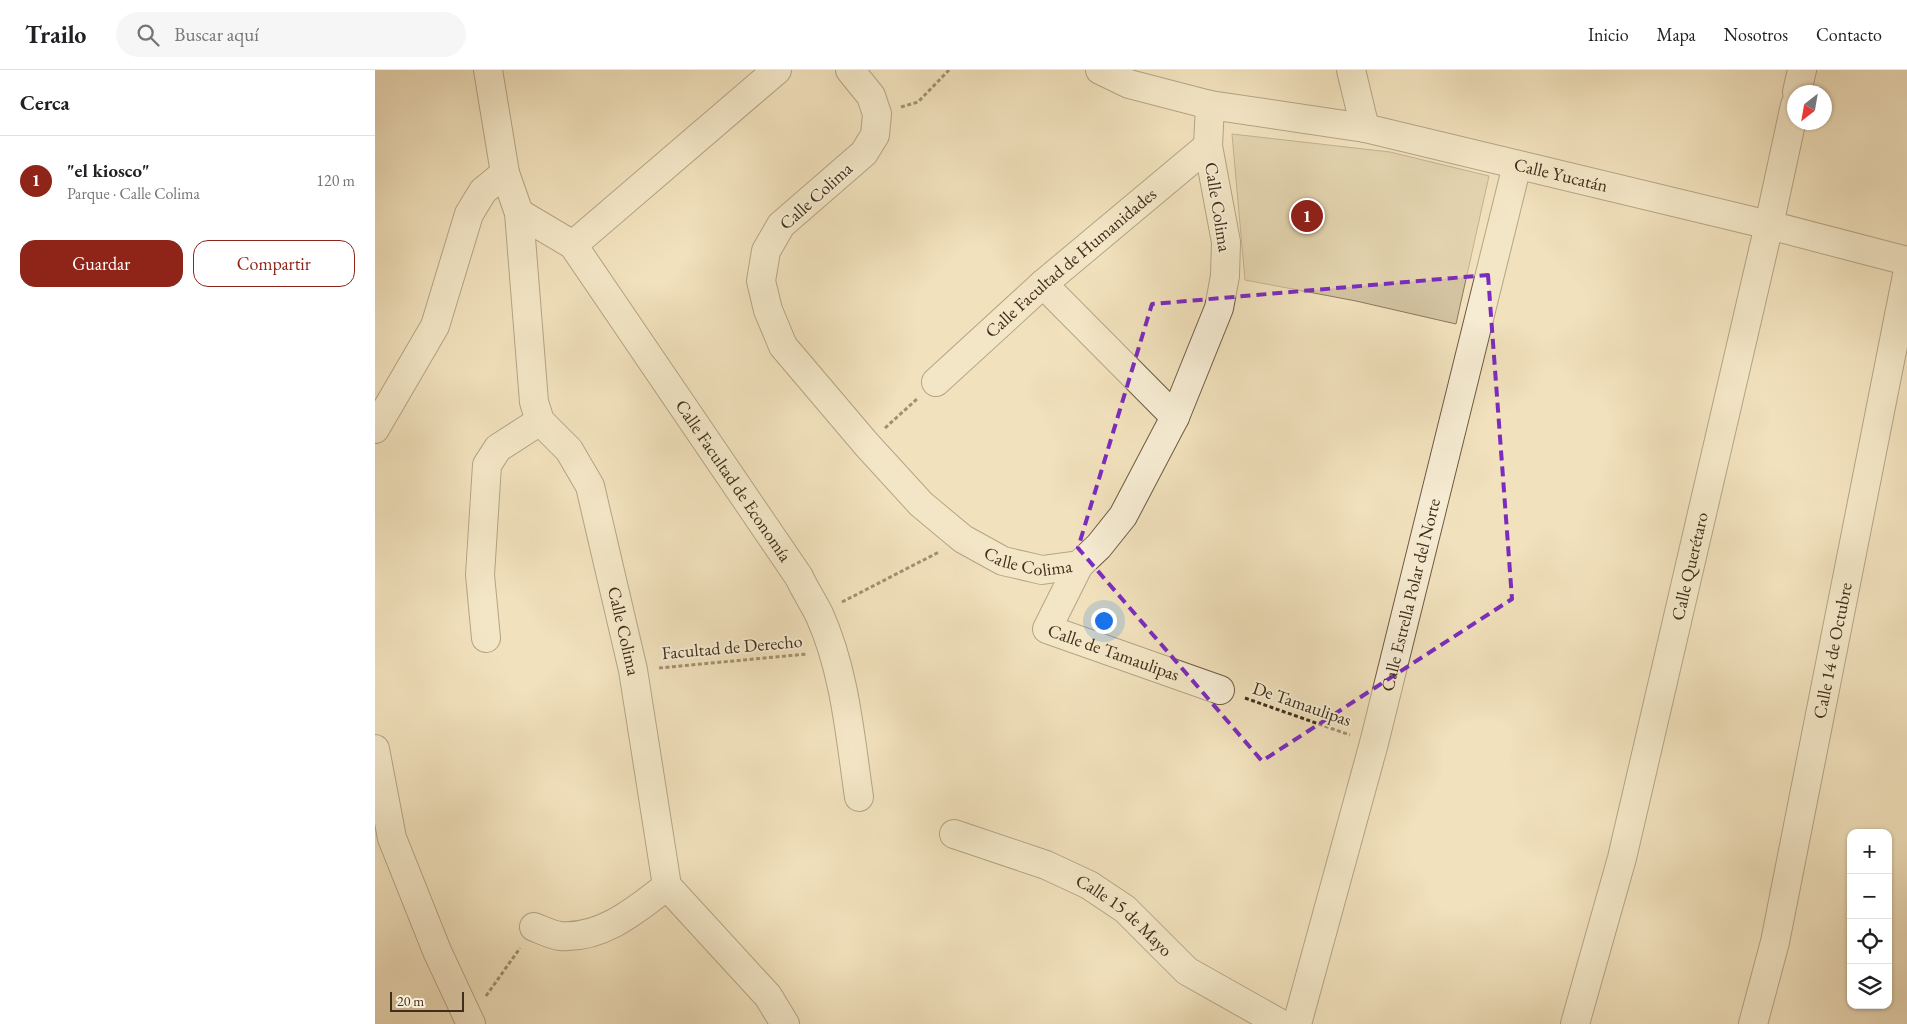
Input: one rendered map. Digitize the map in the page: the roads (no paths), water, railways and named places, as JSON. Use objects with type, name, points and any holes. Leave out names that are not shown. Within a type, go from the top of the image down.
[{"type":"street","points":[[486,638],[480,575],[487,465],[497,448],[540,421],[534,402],[519,213],[505,173],[489,70]]},
{"type":"street","points":[[573,245],[777,70]]},
{"type":"street","name":"Calle Colima","points":[[850,70],[871,96],[877,114],[875,135],[864,153],[781,225],[766,251],[761,281],[768,310],[783,346],[921,504],[963,539],[1003,561],[1042,570],[1079,565],[1099,546],[1123,516],[1175,417],[1219,308],[1225,276],[1226,242],[1208,146],[1210,105]]},
{"type":"street","points":[[1100,70],[1129,84],[1210,105]]},
{"type":"street","points":[[1351,70],[1365,128]]},
{"type":"street","points":[[1799,85],[1802,70]]},
{"type":"street","name":"Calle Yucatán","points":[[1210,105],[1365,128],[1769,225],[1907,262]]},
{"type":"street","name":"Calle Querétaro","points":[[1575,1024],[1622,858],[1790,130]]},
{"type":"street","name":"Calle Facultad de Humanidades","points":[[936,382],[1043,284],[1208,146]]},
{"type":"street","name":"Calle Estrella Polar del Norte","points":[[1297,1024],[1374,743],[1517,165]]},
{"type":"street","points":[[375,429],[435,326],[469,214],[483,191],[505,173]]},
{"type":"street","name":"Calle Facultad de Economía","points":[[519,213],[573,245],[799,577],[819,614],[833,651],[843,692],[859,797]]},
{"type":"street","name":"Calle 14 de Octubre","points":[[1753,1024],[1775,942],[1907,275]]},
{"type":"street","points":[[1043,284],[1175,417]]},
{"type":"street","name":"Calle Colima","points":[[540,421],[569,450],[589,486],[633,670],[667,886]]},
{"type":"street","name":"Calle de Tamaulipas","points":[[1079,565],[1047,629],[1220,690]]},
{"type":"street","points":[[375,749],[392,838],[437,952],[470,1022]]},
{"type":"street","name":"Calle 15 de Mayo","points":[[954,834],[1046,865],[1089,885],[1125,909],[1187,971],[1281,1024]]},
{"type":"street","points":[[534,927],[558,936],[580,936],[619,922],[667,886],[768,996],[785,1024]]},
{"type":"place","name":"\"el kiosco\"","points":[[1307,216]]}]
